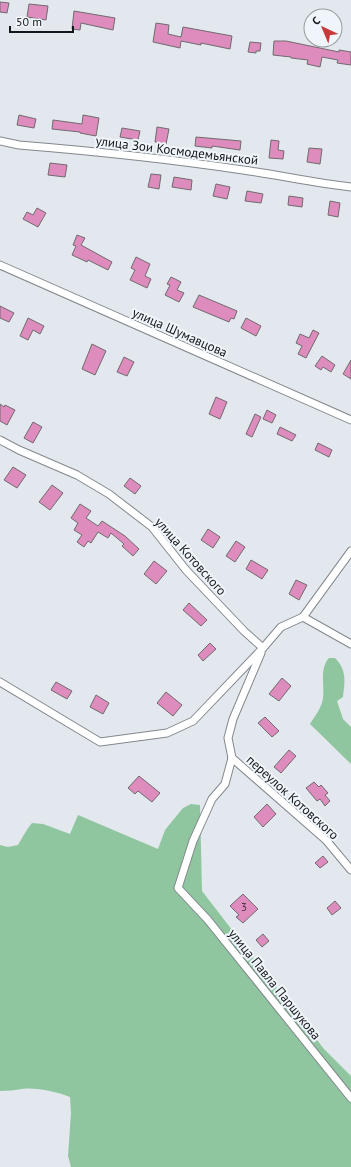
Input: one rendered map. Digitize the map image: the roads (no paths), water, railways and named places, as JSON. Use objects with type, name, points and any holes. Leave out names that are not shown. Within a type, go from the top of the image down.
[{"type":"street","name":"улица Зои Космодемьянской","points":[[0,141],[19,146],[99,153],[243,170],[351,188]]},
{"type":"street","name":"улица Шумавцова","points":[[0,265],[351,420]]},
{"type":"street","name":"улица Котовского","points":[[0,440],[19,450],[77,475],[116,498],[152,528],[186,570],[244,631],[263,648]]},
{"type":"street","points":[[0,682],[100,742],[167,733],[193,722],[281,627],[303,617],[351,550]]},
{"type":"street","points":[[303,617],[351,644]]},
{"type":"street","name":"переулок Котовского","points":[[263,648],[233,719],[228,738],[232,758],[326,840],[351,870]]},
{"type":"street","name":"улица Павла Паршукова","points":[[232,758],[225,784],[212,799],[193,841],[178,888],[208,920],[351,1098]]}]
